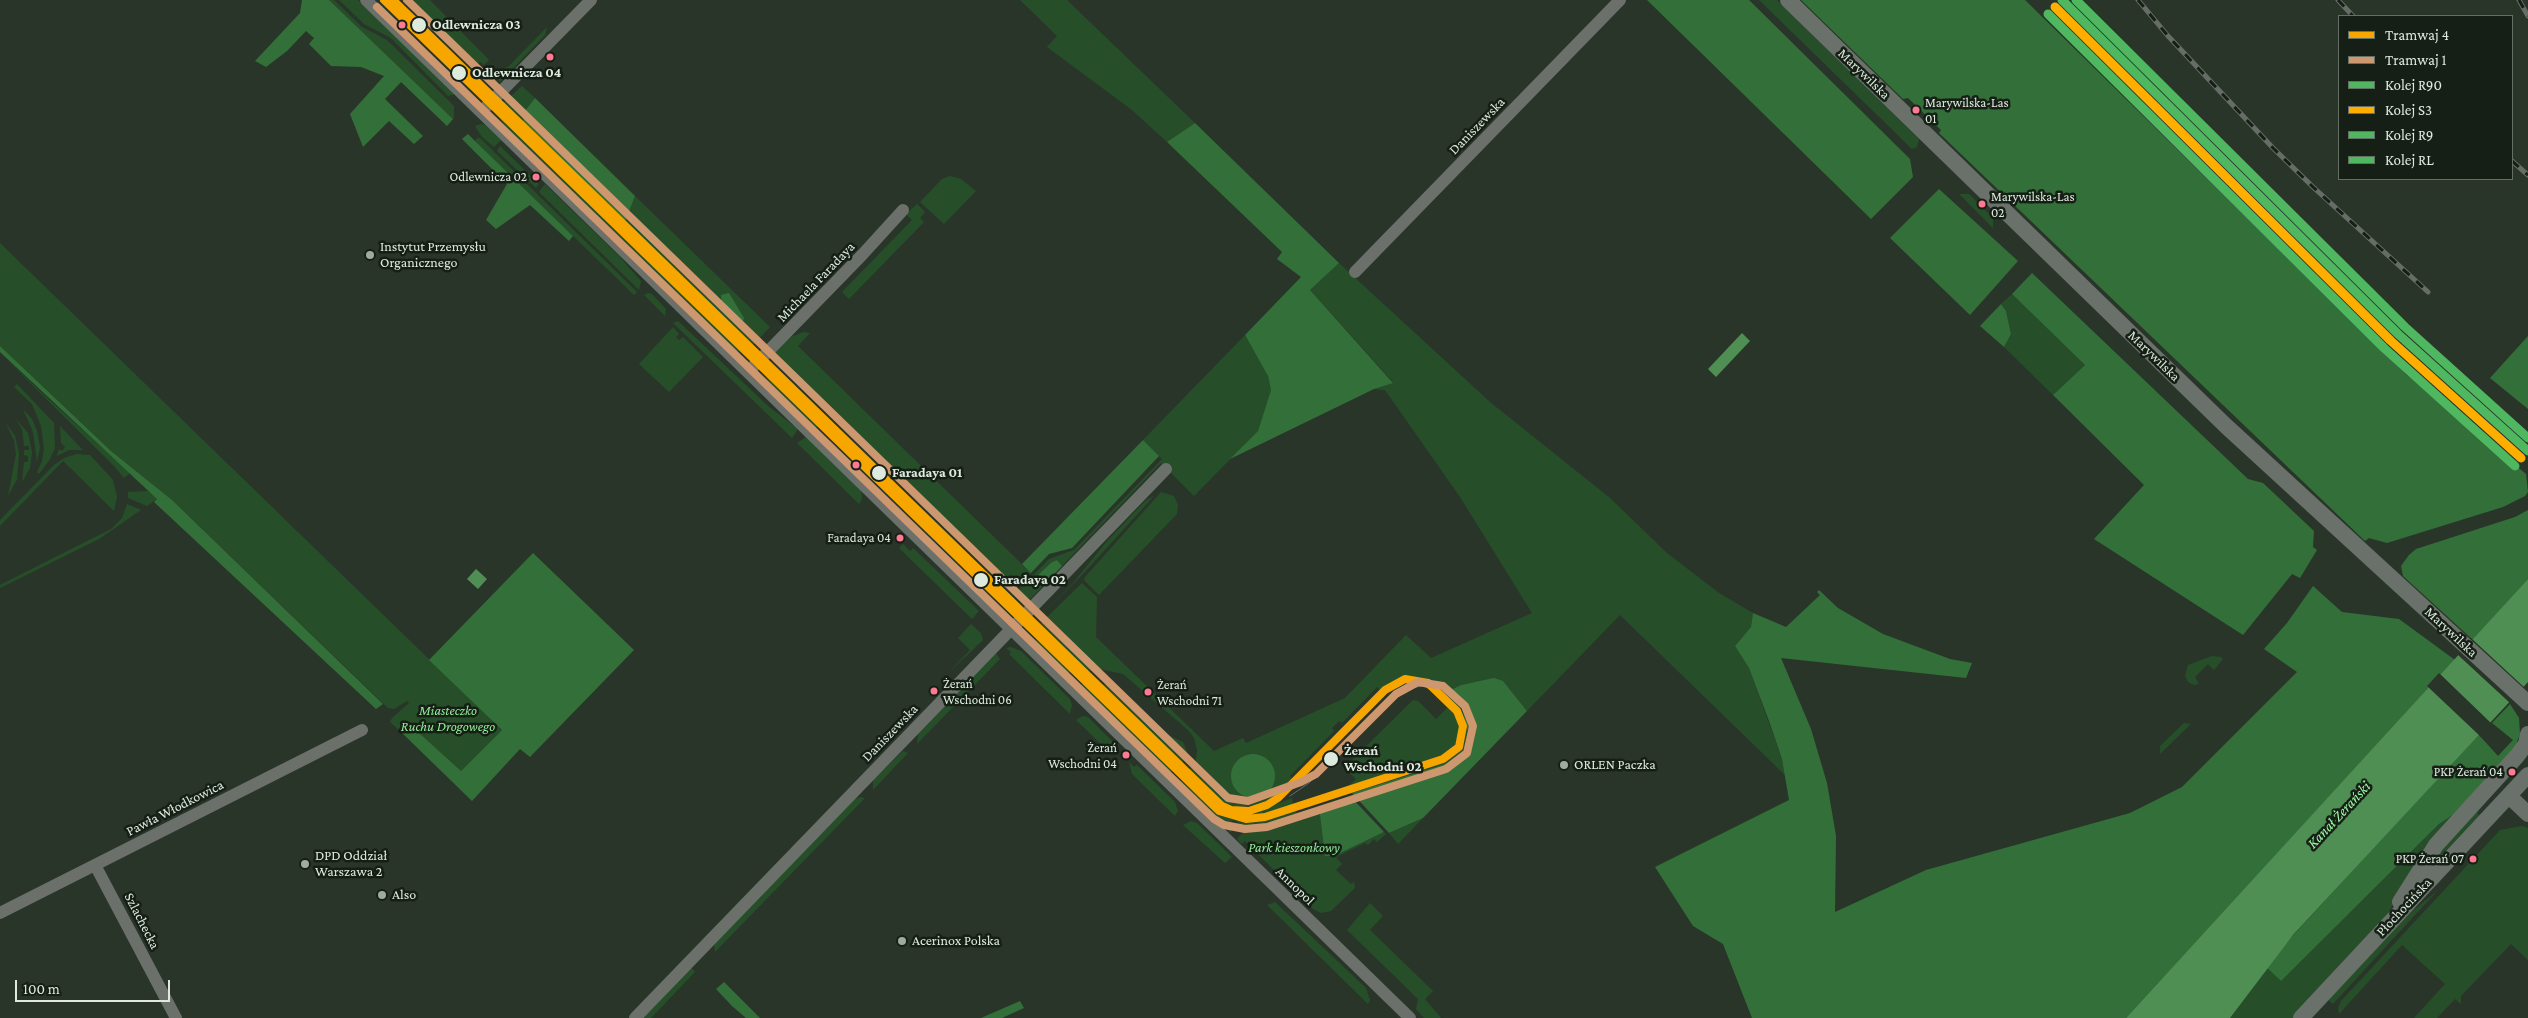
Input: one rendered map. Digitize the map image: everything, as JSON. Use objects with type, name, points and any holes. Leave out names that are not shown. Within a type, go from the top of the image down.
[{"type":"main road","name":"Marywilska","points":[[1788,0],[2226,426],[2524,699]]},
{"type":"main road","points":[[2524,699],[2528,716]]},
{"type":"main road","points":[[2386,928],[2423,863],[2466,811],[2522,750],[2528,734]]},
{"type":"main road","name":"Płochocińska","points":[[2301,1018],[2528,775]]},
{"type":"main road","points":[[2509,796],[2528,814]]},
{"type":"street","name":"Annopol","points":[[366,0],[1410,1018]]},
{"type":"street","points":[[481,112],[591,0]]},
{"type":"street","name":"Daniszewska","points":[[1355,272],[1620,0]]},
{"type":"street","name":"Michaela Faradaya","points":[[748,372],[868,249],[902,210]]},
{"type":"street","name":"Daniszewska","points":[[634,1018],[1166,469]]},
{"type":"street","name":"Pawła Włodkowica","points":[[0,913],[362,730]]},
{"type":"street","name":"Szlachecka","points":[[95,865],[176,1018]]},
{"type":"green space","points":[[329,0],[334,0],[362,27],[387,40],[454,106],[454,118],[453,119]]},
{"type":"green space","points":[[339,0],[358,0],[455,94],[448,96],[391,38],[364,24]]},
{"type":"green space","points":[[404,0],[430,0],[489,60],[484,65],[480,62],[477,65],[480,69],[477,72],[440,35],[442,33],[434,25],[432,27]]},
{"type":"green space","points":[[1020,0],[1067,0],[1195,123],[1167,142],[1132,110],[1047,47],[1057,36]]},
{"type":"green space","points":[[1759,0],[1777,0],[1919,139],[1917,147],[1912,149]]},
{"type":"green space","points":[[547,27],[545,35],[500,82],[495,78],[495,71],[508,67]]},
{"type":"green space","points":[[522,86],[535,98],[524,112],[523,123],[502,104]]},
{"type":"green space","points":[[499,117],[745,354],[735,350],[504,125]]},
{"type":"green space","points":[[485,125],[501,140],[494,147],[482,137],[475,126]]},
{"type":"green space","points":[[477,138],[480,138],[637,292],[634,295],[475,141]]},
{"type":"green space","points":[[500,146],[539,184],[536,188],[497,151]]},
{"type":"green space","points":[[950,176],[961,179],[976,191],[944,224],[920,202],[942,179]]},
{"type":"green space","points":[[545,184],[619,256],[641,281],[639,290],[539,192]]},
{"type":"green space","points":[[1959,194],[1969,194],[1993,218],[1993,228]]},
{"type":"green space","points":[[635,196],[770,327],[752,346],[625,222]]},
{"type":"green space","points":[[917,204],[925,212],[920,218],[924,222],[849,299],[842,292],[912,220],[906,214]]},
{"type":"green space","name":"Miasteczko Ruchu Drogowego","points":[[0,243],[502,730],[461,771],[409,725],[400,731],[390,722],[409,703],[407,701],[394,709],[388,708],[172,500],[111,451],[0,346]]},
{"type":"green space","points":[[1339,263],[1490,402],[1610,498],[1667,553],[1719,593],[1753,613],[1751,627],[1735,646],[1749,668],[1787,777],[1620,615],[1527,711],[1503,681],[1476,682],[1461,685],[1448,692],[1462,708],[1469,736],[1466,748],[1451,762],[1350,792],[1444,762],[1456,754],[1464,742],[1465,724],[1454,704],[1426,680],[1413,677],[1399,678],[1381,691],[1377,687],[1342,723],[1339,721],[1332,728],[1334,731],[1290,776],[1294,780],[1275,798],[1259,805],[1237,807],[1223,803],[1189,770],[1196,761],[1197,750],[1194,738],[1189,731],[1123,674],[1100,669],[1085,671],[1036,624],[1041,623],[1082,583],[1097,597],[1096,637],[1214,751],[1243,738],[1246,743],[1345,698],[1406,635],[1431,658],[1532,613],[1460,497],[1385,390],[1374,389],[1393,382],[1310,290]]},
{"type":"green space","points":[[652,294],[666,309],[665,316],[644,295]]},
{"type":"green space","points":[[2012,294],[2085,365],[2053,395],[2004,347],[2011,334],[2006,311],[2001,304]]},
{"type":"green space","points":[[678,321],[768,406],[798,429],[792,438],[673,323]]},
{"type":"green space","points":[[673,327],[679,334],[676,337],[679,340],[683,337],[703,357],[669,392],[639,364]]},
{"type":"green space","points":[[803,332],[810,333],[798,346],[1031,573],[1014,590],[917,500],[888,471],[891,469],[884,462],[881,464],[773,360],[772,356],[789,338]]},
{"type":"green space","points":[[1245,335],[1268,376],[1271,390],[1258,431],[1194,496],[1161,463],[1062,566],[1057,560],[1052,562],[1037,577],[1044,585],[1027,602],[1017,592],[1049,559],[1074,550],[1162,459],[1143,440]]},
{"type":"green space","points":[[0,353],[45,396],[130,473],[124,478]]},
{"type":"green space","points":[[764,374],[818,426],[816,428],[772,386]]},
{"type":"green space","points":[[17,384],[54,423],[55,448],[50,459],[39,474],[37,472],[42,461],[44,449],[41,426],[32,404],[14,387]]},
{"type":"green space","points":[[23,409],[32,419],[37,431],[40,447],[37,462],[33,432]]},
{"type":"green space","points":[[15,418],[28,433],[32,452],[30,468],[22,482],[24,462],[28,462],[28,456],[24,455],[24,450],[29,450],[29,446],[24,446],[22,429]]},
{"type":"green space","points":[[5,422],[15,436],[19,453],[17,479],[8,496],[16,454],[14,440]]},
{"type":"green space","points":[[60,426],[83,450],[69,450],[57,456],[59,449],[62,451],[65,447],[61,443]]},
{"type":"green space","points":[[806,437],[861,490],[862,499],[859,504],[797,443]]},
{"type":"green space","points":[[77,454],[90,455],[113,480],[117,497],[114,511],[63,461],[0,526],[0,520],[54,465],[64,458]]},
{"type":"green space","points":[[148,491],[157,499],[147,506],[128,498],[128,492]]},
{"type":"green space","points":[[1161,492],[1174,496],[1178,505],[1177,514],[1099,595],[1084,580],[1085,577]]},
{"type":"green space","points":[[1154,496],[1083,574],[1040,617],[1073,583],[1107,541],[1146,500]]},
{"type":"green space","points":[[127,504],[141,510],[99,539],[0,588],[0,585],[111,529],[122,518]]},
{"type":"green space","points":[[903,544],[910,551],[913,548],[979,611],[972,619],[899,548]]},
{"type":"green space","points":[[971,624],[981,633],[983,640],[947,674],[970,650],[958,638]]},
{"type":"green space","points":[[1034,636],[1072,673],[1065,671],[1042,649]]},
{"type":"green space","points":[[1011,647],[1021,651],[1070,699],[1072,705],[1070,714],[1009,654],[1011,652],[1006,648]]},
{"type":"green space","points":[[996,653],[1000,659],[917,744],[918,734]]},
{"type":"green space","points":[[2212,656],[2223,659],[2214,670],[2208,664],[2195,677],[2199,684],[2194,685],[2188,682],[2185,676],[2188,665]]},
{"type":"green space","points":[[1098,683],[1119,689],[1164,733],[1183,742],[1187,751],[1183,761],[1181,763]]},
{"type":"green space","points":[[1083,684],[1173,771],[1169,772],[1079,685]]},
{"type":"green space","points":[[1413,700],[1418,701],[1436,719],[1449,706],[1452,709],[1459,719],[1461,729],[1455,748],[1439,758],[1346,788],[1356,779],[1344,768]]},
{"type":"green space","points":[[1083,716],[1088,717],[1114,743],[1112,745],[1116,751],[1104,747],[1076,720]]},
{"type":"green space","points":[[2184,723],[2191,724],[2160,754],[2160,746]]},
{"type":"green space","points":[[903,751],[908,753],[873,790],[873,780]]},
{"type":"green space","points":[[1129,762],[1134,767],[1137,765],[1175,802],[1178,811],[1175,816],[1132,774]]},
{"type":"green space","name":"Park kieszonkowy","points":[[1181,780],[1216,812],[1238,821],[1256,821],[1295,810],[1299,818],[1319,807],[1325,856],[1334,856],[1384,832],[1386,834],[1377,842],[1374,839],[1368,845],[1365,843],[1336,857],[1342,864],[1336,870],[1351,884],[1354,882],[1355,888],[1331,911],[1321,913],[1313,909],[1245,841],[1242,844],[1237,839],[1246,829],[1241,824],[1233,820],[1230,823],[1235,829],[1230,832],[1181,784]]},
{"type":"green space","points":[[2499,784],[2477,813],[2480,815],[2422,876],[2421,875]]},
{"type":"green space","points":[[865,798],[715,952],[714,944],[855,799]]},
{"type":"green space","points":[[1292,798],[1293,805],[1266,814],[1252,817],[1235,816],[1253,813]]},
{"type":"green space","points":[[2463,808],[2415,869],[2384,919],[2293,1018],[2230,1018],[2267,968],[2281,981],[2439,824]]},
{"type":"green space","points":[[1423,818],[1398,844],[1389,833]]},
{"type":"green space","points":[[1191,821],[1197,823],[1232,857],[1225,863],[1183,825]]},
{"type":"green space","points":[[2522,826],[2528,828],[2528,960],[2511,944],[2461,996],[2461,1004],[2455,999],[2437,1018],[2414,1018],[2445,984],[2402,945],[2339,1014],[2338,1008],[2341,1001],[2500,830]]},
{"type":"green space","points":[[2438,890],[2333,1004],[2329,1001],[2329,996],[2403,919]]},
{"type":"green space","points":[[1275,902],[1366,988],[1370,1000],[1368,1004],[1267,905]]},
{"type":"green space","points":[[1370,903],[1383,916],[1370,930],[1433,991],[1425,999],[1441,1018],[1424,1018],[1416,1009],[1418,999],[1347,930]]},
{"type":"green space","points":[[691,967],[695,972],[651,1018],[642,1018]]},
{"type":"shaded area","points":[[302,0],[329,0],[453,119],[447,126],[401,82],[385,99],[423,136],[414,144],[389,121],[363,147],[350,114],[384,76],[361,67],[331,66],[309,44],[314,38],[306,31],[287,51],[266,67],[255,61],[300,13]]},
{"type":"shaded area","points":[[1647,0],[1749,0],[1910,159],[1913,177],[1871,219]]},
{"type":"shaded area","points":[[1801,0],[2025,0],[2406,374],[2526,474],[2528,492],[2525,496],[2503,507],[2387,543],[2369,538],[2365,541],[1939,133],[1941,130],[1908,98],[1903,99]]},
{"type":"shaded area","points":[[535,98],[635,196],[625,222],[523,123],[524,112]]},
{"type":"shaded area","points":[[1195,123],[1339,263],[1310,290],[1393,383],[1374,389],[1230,459],[1258,431],[1271,390],[1268,376],[1245,335],[1301,277],[1277,259],[1282,252],[1167,142]]},
{"type":"shaded area","points":[[468,134],[573,236],[569,241],[530,205],[496,229],[486,220],[507,184],[462,139]]},
{"type":"shaded area","points":[[1939,189],[2018,261],[1970,315],[1890,238]]},
{"type":"shaded area","points":[[2032,273],[2248,479],[2263,483],[2314,531],[2313,547],[2317,550],[2300,578],[2292,574],[2243,635],[2094,539],[2144,485],[2053,395],[2085,365],[2012,294]]},
{"type":"shaded area","points":[[729,293],[744,318],[742,326],[722,306],[721,295]]},
{"type":"shaded area","points":[[2001,304],[2006,311],[2011,334],[2004,347],[1980,326]]},
{"type":"shaded area","points":[[2528,336],[2528,409],[2490,378]]},
{"type":"shaded area","points":[[0,346],[111,451],[172,500],[383,704],[376,709],[154,502],[157,499],[0,352]]},
{"type":"shaded area","points":[[1143,440],[1159,456],[1072,548],[1049,554],[1031,573],[1022,564]]},
{"type":"shaded area","points":[[2528,510],[2528,579],[2473,640],[2403,576],[2401,566],[2416,549],[2515,517]]},
{"type":"shaded area","points":[[533,553],[634,650],[530,757],[520,749],[472,801],[400,731],[409,724],[461,771],[502,730],[429,660]]},
{"type":"shaded area","points":[[1057,560],[1062,566],[1044,585],[1036,577],[1052,562]]},
{"type":"shaded area","points":[[2313,586],[2342,612],[2399,619],[2455,660],[2126,1018],[1752,1018],[1723,944],[1693,926],[1655,867],[1789,800],[1782,759],[1769,721],[1749,668],[1735,646],[1751,627],[1753,613],[1786,627],[1820,595],[1817,592],[1819,590],[1838,608],[1883,634],[1950,659],[1972,663],[1966,678],[1781,658],[1811,729],[1827,783],[1836,836],[1835,912],[1926,870],[2130,813],[2182,787],[2297,672],[2264,649],[2287,623]]},
{"type":"shaded area","points":[[1494,678],[1503,681],[1527,711],[1423,818],[1389,833],[1352,793],[1451,762],[1460,756],[1466,748],[1469,736],[1462,708],[1447,692],[1461,685]]},
{"type":"shaded area","points":[[2510,704],[2519,718],[2520,734],[2517,742],[2519,744],[2463,808],[2439,824],[2281,981],[2265,966],[2478,734],[2498,756],[2513,740],[2492,723]]},
{"type":"shaded area","points":[[1257,754],[1269,760],[1274,767],[1274,785],[1269,792],[1262,797],[1249,798],[1237,792],[1232,785],[1231,772],[1237,760],[1244,755]]},
{"type":"shaded area","points":[[1351,797],[1384,832],[1334,856],[1325,856],[1319,807]]},
{"type":"shaded area","points":[[724,982],[760,1018],[746,1018],[732,1006],[716,989]]},
{"type":"shaded area","points":[[1020,1001],[1024,1008],[1002,1018],[981,1018]]},
{"type":"water","points":[[1742,333],[1750,341],[1716,377],[1708,369]]},
{"type":"water","points":[[476,569],[487,579],[478,589],[467,579]]},
{"type":"water","name":"Kanał Żerański","points":[[2528,579],[2528,682],[2293,935],[2230,1018],[2126,1018]]},
{"type":"pier","points":[[2471,638],[2525,688],[2511,704],[2457,654]]},
{"type":"pier","points":[[2439,673],[2492,724],[2481,737],[2427,686]]},
{"type":"tram line","name":"4","points":[[384,0],[1219,811],[1246,819],[1265,817],[1443,759],[1459,747],[1463,726],[1457,711],[1428,683],[1405,679],[1385,690],[1278,798],[1267,805],[1249,811],[1231,810],[1222,806],[393,0]]},
{"type":"tram line","name":"1","points":[[377,7],[1214,819],[1224,825],[1245,829],[1267,827],[1446,769],[1467,753],[1473,726],[1465,706],[1443,686],[1418,682],[1396,694],[1316,774],[1301,782],[1248,801],[1228,798],[407,0]]},
{"type":"tram line","points":[[1290,796],[1309,783],[1403,689],[1423,686],[1441,694]]},
{"type":"railway","points":[[2138,0],[2168,36],[2273,148],[2428,292]]},
{"type":"railway","points":[[2338,0],[2352,15]]},
{"type":"railway","points":[[2519,0],[2528,16]]},
{"type":"railway","points":[[2513,162],[2528,175]]},
{"type":"rail line","name":"R90","points":[[2062,0],[2398,334],[2528,451]]},
{"type":"rail line","name":"R9","points":[[2076,0],[2405,327],[2528,438]]},
{"type":"rail line","name":"S3","points":[[2055,7],[2391,341],[2521,458]]},
{"type":"rail line","name":"RL","points":[[2048,14],[2384,348],[2515,466]]},
{"type":"place","name":"Odlewnicza 03","points":[[419,25]]},
{"type":"place","name":"Odlewnicza 04","points":[[459,73]]},
{"type":"place","name":"Marywilska-Las 01","points":[[1916,110]]},
{"type":"place","name":"Odlewnicza 02","points":[[536,177]]},
{"type":"place","name":"Marywilska-Las 02","points":[[1982,204]]},
{"type":"place","name":"Instytut Przemysłu Organicznego","points":[[370,255]]},
{"type":"place","name":"Faradaya 01","points":[[879,473]]},
{"type":"place","name":"Faradaya 04","points":[[900,538]]},
{"type":"place","name":"Faradaya 02","points":[[981,580]]},
{"type":"place","name":"Żerań Wschodni 06","points":[[934,691]]},
{"type":"place","name":"Żerań Wschodni 71","points":[[1148,692]]},
{"type":"place","name":"Żerań Wschodni 04","points":[[1126,755]]},
{"type":"place","name":"Żerań Wschodni 02","points":[[1331,759]]},
{"type":"place","name":"ORLEN Paczka","points":[[1564,765]]},
{"type":"place","name":"PKP Żerań 04","points":[[2512,772]]},
{"type":"place","name":"PKP Żerań 07","points":[[2473,859]]},
{"type":"place","name":"DPD Oddział Warszawa 2","points":[[305,864]]},
{"type":"place","name":"Also","points":[[382,895]]},
{"type":"place","name":"Acerinox Polska","points":[[902,941]]}]
